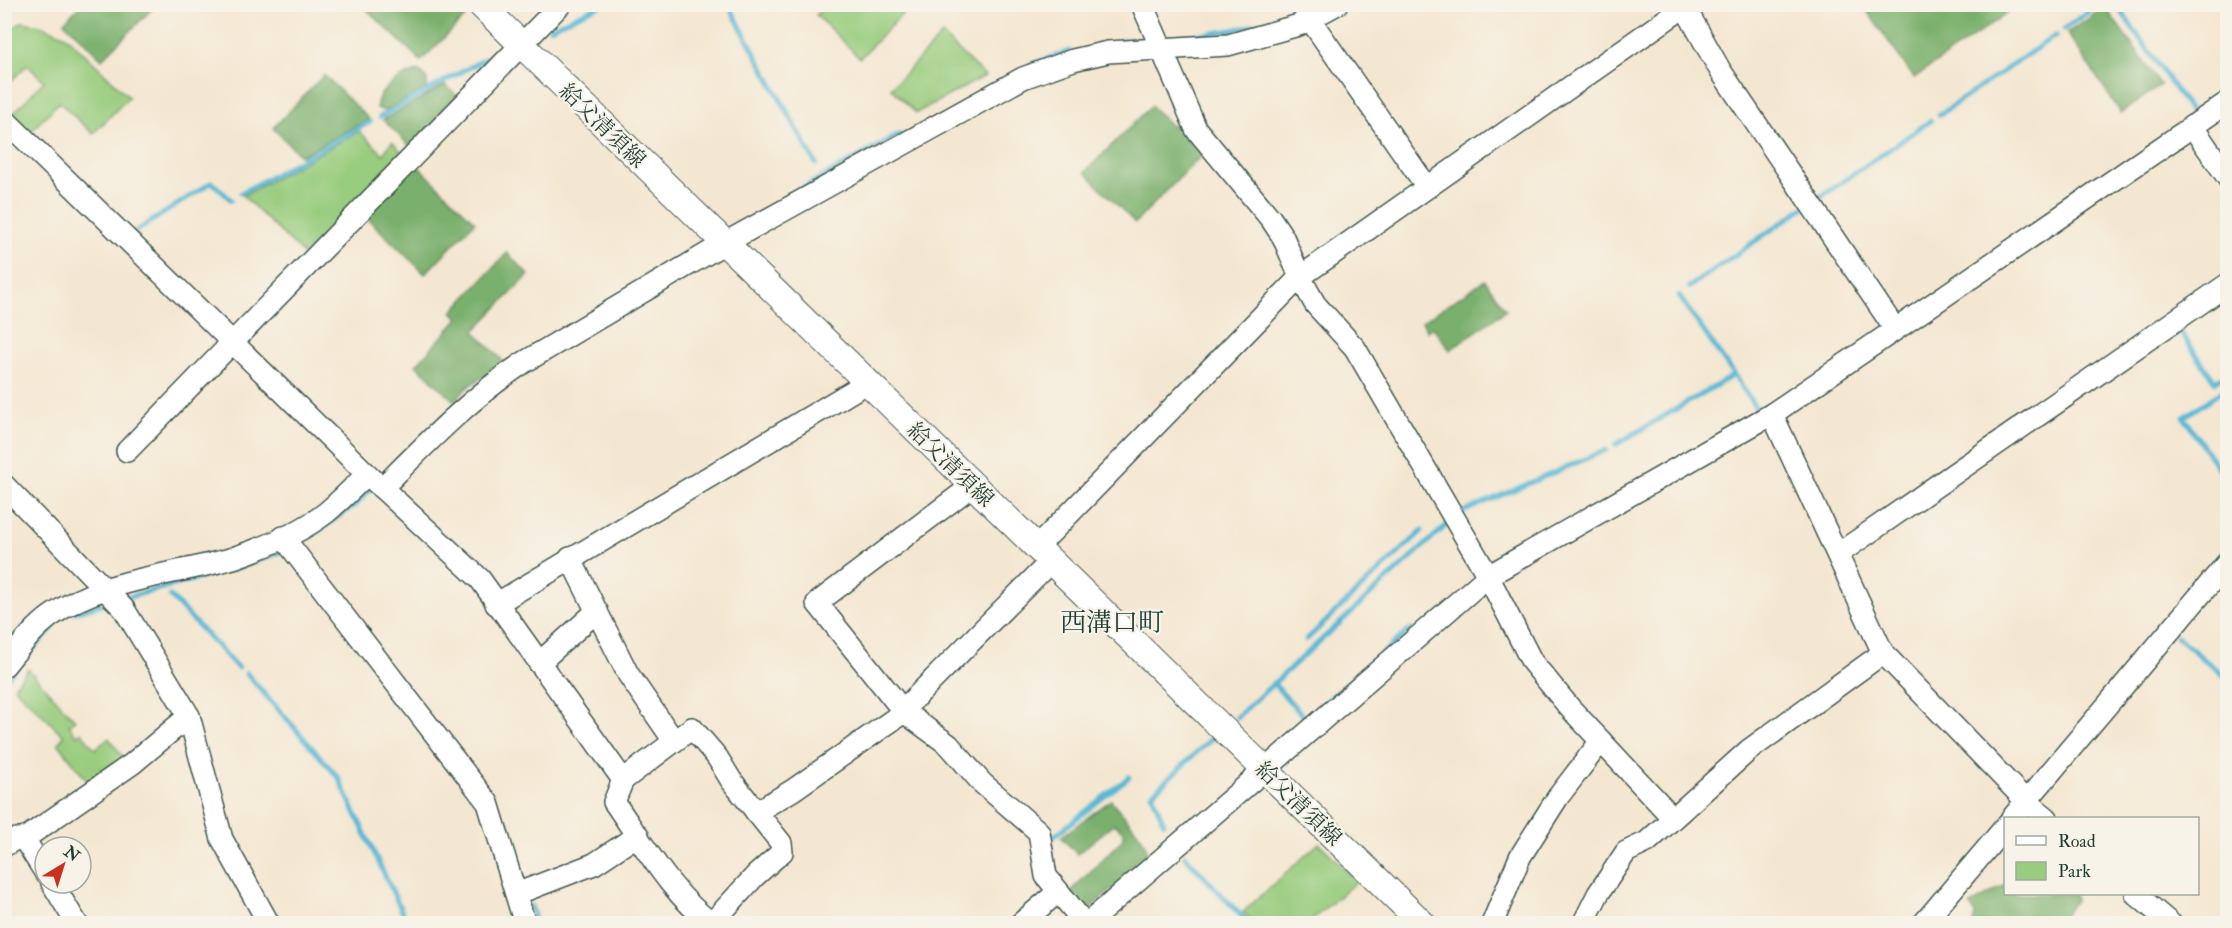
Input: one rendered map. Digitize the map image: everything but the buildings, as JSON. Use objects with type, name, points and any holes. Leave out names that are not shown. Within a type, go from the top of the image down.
[{"type":"main road","name":"給父清須線","points":[[480,4],[1423,924]]},
{"type":"street","points":[[127,451],[561,4]]},
{"type":"street","points":[[1142,4],[1196,129],[1271,219],[1283,237],[1300,277],[1315,304],[1354,348],[1488,576],[1532,662],[1672,817]]},
{"type":"street","points":[[4,666],[28,637],[50,617],[70,604],[105,588],[234,557],[283,537],[326,513],[374,481],[495,381],[725,243],[1023,78],[1073,60],[1159,42],[1228,45],[1299,25],[1306,12],[1337,4]]},
{"type":"street","points":[[756,813],[793,790],[903,711],[1044,554],[1300,277],[1690,7],[1726,79],[1896,329]]},
{"type":"street","points":[[1306,12],[1427,187]]},
{"type":"street","points":[[973,485],[817,603],[903,711],[949,745],[982,783],[1039,832],[1046,876],[1058,892],[1090,922],[1488,576],[1772,414],[2228,102]]},
{"type":"street","points":[[4,119],[374,481],[480,579],[623,780]]},
{"type":"street","points":[[2192,126],[2228,178]]},
{"type":"street","points":[[1838,554],[2228,284]]},
{"type":"street","points":[[496,604],[867,382]]},
{"type":"street","points":[[1772,414],[1883,653],[2026,801],[2045,817]]},
{"type":"street","points":[[4,485],[124,609],[189,716],[222,839],[269,924]]},
{"type":"street","points":[[283,537],[488,803],[525,924]]},
{"type":"street","points":[[570,558],[628,674],[674,741]]},
{"type":"street","points":[[2014,817],[2228,561]]},
{"type":"street","points":[[539,663],[597,611]]},
{"type":"street","points":[[1583,924],[1598,894],[1626,852],[1647,842],[1672,817],[1749,750],[1883,653]]},
{"type":"street","points":[[33,861],[14,843],[132,764],[189,716]]},
{"type":"street","points":[[692,728],[717,757],[731,780],[781,843],[782,852],[755,876],[712,923],[692,907],[614,802],[623,780],[692,728]]},
{"type":"street","points":[[1491,924],[1520,857],[1558,797],[1601,741]]},
{"type":"street","points":[[1924,923],[2004,828]]},
{"type":"street","points":[[516,894],[594,864],[638,835]]},
{"type":"street","points":[[1020,924],[1058,892]]},
{"type":"street","points":[[59,895],[77,924]]},
{"type":"street","points":[[2137,895],[2171,924]]},
{"type":"green space","points":[[81,5],[147,5],[152,9],[102,59],[64,22]]},
{"type":"green space","points":[[362,5],[456,5],[467,15],[421,61]]},
{"type":"green space","points":[[826,5],[911,5],[860,58],[816,15]]},
{"type":"green space","points":[[1863,5],[2019,5],[1914,78]]},
{"type":"green space","points":[[2105,7],[2161,85],[2121,113],[2067,33]]},
{"type":"green space","points":[[23,22],[43,26],[66,36],[129,97],[93,134],[59,102],[27,136],[9,118],[44,81],[27,65],[5,87],[5,32]]},
{"type":"green space","points":[[942,35],[985,76],[916,113],[891,88]]},
{"type":"green space","points":[[419,71],[427,79],[427,88],[384,111],[377,108],[385,89],[399,79]]},
{"type":"green space","points":[[324,75],[369,119],[301,156],[273,128]]},
{"type":"green space","points":[[445,85],[461,99],[410,146],[383,120]]},
{"type":"green space","points":[[1151,106],[1171,126],[1180,124],[1184,135],[1203,154],[1135,223],[1085,172]]},
{"type":"green space","points":[[359,131],[383,154],[392,142],[402,152],[304,255],[243,196]]},
{"type":"green space","points":[[411,167],[420,168],[475,222],[425,274],[365,216]]},
{"type":"green space","points":[[507,253],[529,275],[474,331],[505,363],[470,385],[454,401],[416,365],[459,318],[452,312]]},
{"type":"green space","points":[[1485,280],[1506,310],[1450,350],[1433,327],[1427,331],[1422,322]]},
{"type":"green space","points":[[28,669],[75,720],[69,725],[77,736],[81,732],[95,749],[109,738],[125,760],[91,786],[58,743],[64,736],[14,687]]},
{"type":"green space","points":[[1111,800],[1136,829],[1145,846],[1146,860],[1088,910],[1081,911],[1069,897],[1075,887],[1121,841],[1125,833],[1114,824],[1077,854],[1061,837]]},
{"type":"green space","points":[[1319,843],[1357,881],[1308,923],[1254,923],[1243,912]]},
{"type":"green space","points":[[2004,886],[2004,895],[2074,895],[2075,901],[2060,920],[2052,923],[1973,923],[1975,914],[1970,905]]},
{"type":"waterway","points":[[550,28],[603,4]]},
{"type":"waterway","points":[[728,4],[816,164]]},
{"type":"waterway","points":[[2064,29],[2099,4]]},
{"type":"waterway","points":[[2116,4],[2193,115]]},
{"type":"waterway","points":[[1161,38],[1232,30],[1267,22],[1301,9]]},
{"type":"waterway","points":[[1939,115],[2056,35]]},
{"type":"waterway","points":[[1122,41],[1152,39]]},
{"type":"waterway","points":[[380,117],[501,50]]},
{"type":"waterway","points":[[1030,65],[1069,51]]},
{"type":"waterway","points":[[1816,200],[1930,121]]},
{"type":"waterway","points":[[241,193],[370,122]]},
{"type":"waterway","points":[[787,197],[900,134]]},
{"type":"waterway","points":[[130,235],[212,182],[231,200]]},
{"type":"waterway","points":[[1689,287],[1803,208]]},
{"type":"waterway","points":[[1679,296],[1734,375]]},
{"type":"waterway","points":[[2182,327],[2179,329],[2215,382],[2228,373]]},
{"type":"waterway","points":[[1615,445],[1734,375],[1757,410]]},
{"type":"waterway","points":[[2228,387],[2184,417],[2228,483]]},
{"type":"waterway","points":[[1458,514],[1606,450]]},
{"type":"waterway","points":[[306,539],[356,504],[372,487]]},
{"type":"waterway","points":[[1237,717],[1449,523]]},
{"type":"waterway","points":[[1306,640],[1422,531]]},
{"type":"waterway","points":[[2218,558],[2228,547]]},
{"type":"waterway","points":[[125,598],[237,568],[278,553]]},
{"type":"waterway","points":[[170,596],[238,668]]},
{"type":"waterway","points":[[75,612],[105,603]]},
{"type":"waterway","points":[[4,681],[53,627]]},
{"type":"waterway","points":[[1273,683],[1306,719],[1411,629]]},
{"type":"waterway","points":[[2177,637],[2228,679]]},
{"type":"waterway","points":[[246,673],[338,777],[408,924]]},
{"type":"waterway","points":[[1164,823],[1152,794],[1212,738]]},
{"type":"waterway","points":[[1048,841],[1129,777]]},
{"type":"waterway","points":[[1185,856],[1249,924]]},
{"type":"waterway","points":[[531,906],[536,924]]},
{"type":"district","name":"西溝口町","points":[[1112,622]]}]
